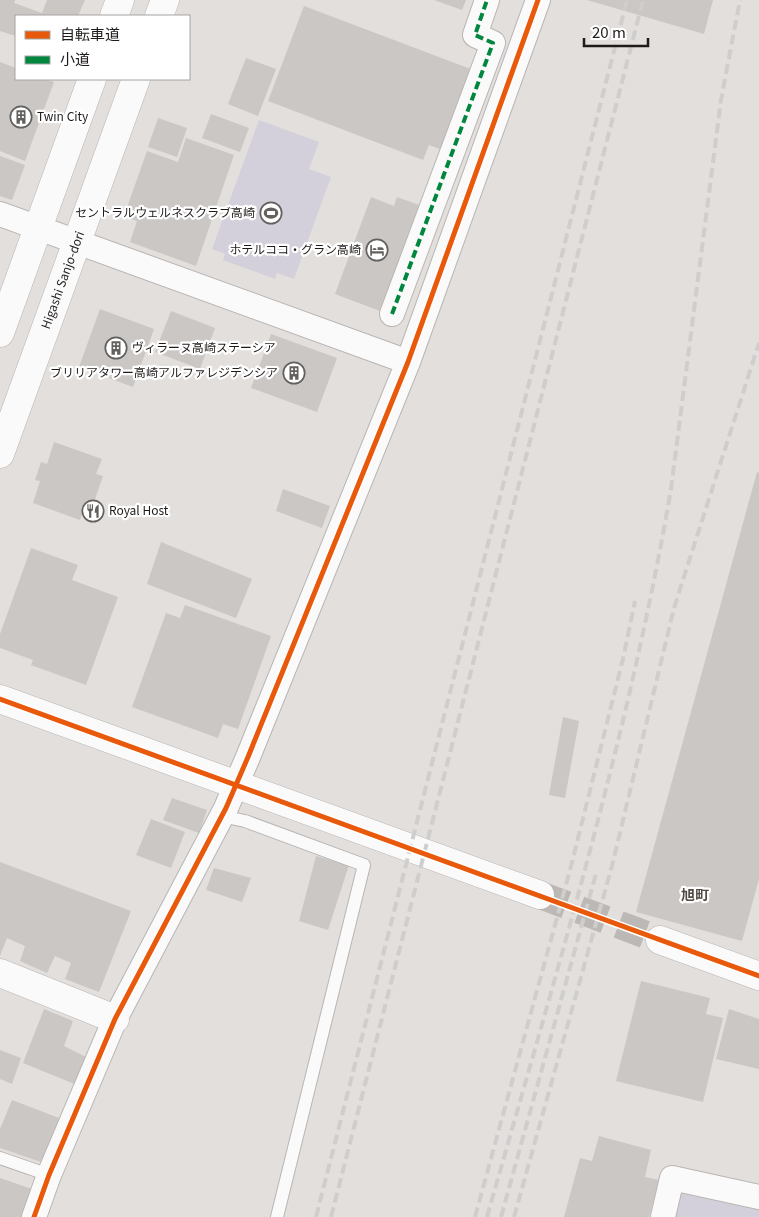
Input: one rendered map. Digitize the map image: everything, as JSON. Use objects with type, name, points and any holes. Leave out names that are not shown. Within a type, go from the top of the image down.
[{"type":"main road","points":[[114,15],[120,0]]},
{"type":"main road","points":[[159,15],[165,0]]},
{"type":"main road","points":[[0,333],[92,80]]},
{"type":"main road","name":"Higashi Sanjo-dori","points":[[0,454],[136,80]]},
{"type":"main road","points":[[0,699],[540,895]]},
{"type":"main road","points":[[660,940],[759,976]]},
{"type":"main road","points":[[0,973],[115,1019]]},
{"type":"street","points":[[392,314],[493,42],[475,35],[487,0]]},
{"type":"street","points":[[34,1217],[49,1175],[115,1019],[236,784],[408,362],[538,0]]},
{"type":"street","points":[[0,214],[408,362]]},
{"type":"street","points":[[663,1217],[672,1178],[759,1197]]},
{"type":"lane","points":[[221,816],[245,821],[364,866],[277,1217]]},
{"type":"lane","points":[[0,1158],[49,1175]]},
{"type":"shaded area","name":"セントラルウェルネスクラブ高崎","points":[[259,120],[319,142],[309,169],[331,177],[294,279],[277,273],[275,279],[223,260],[225,254],[212,249]]},
{"type":"shaded area","points":[[688,1189],[759,1207],[759,1217],[670,1217],[674,1196]]},
{"type":"building","points":[[0,0],[15,0],[14,3],[42,13],[47,0],[85,0],[78,15],[15,15],[15,36],[0,31]]},
{"type":"building","points":[[434,0],[466,0],[462,10]]},
{"type":"building","points":[[587,0],[713,0],[704,34]]},
{"type":"building","points":[[304,6],[476,71],[445,151],[429,145],[423,160],[268,101]]},
{"type":"building","points":[[246,58],[276,69],[258,116],[228,104]]},
{"type":"building","name":"Twin City","points":[[0,62],[15,68],[15,80],[48,80],[54,82],[25,161],[0,151]]},
{"type":"building","points":[[211,114],[249,128],[240,152],[202,138]]},
{"type":"building","points":[[158,118],[187,128],[177,157],[148,147]]},
{"type":"building","points":[[186,138],[234,155],[196,266],[130,242],[137,221],[124,216],[147,151],[178,162]]},
{"type":"building","points":[[0,156],[25,165],[12,200],[0,196]]},
{"type":"building","name":"ホテルココ・グラン高崎","points":[[371,197],[394,206],[397,197],[419,205],[380,311],[335,294]]},
{"type":"building","name":"ヴィラーヌ高崎ステーシア","points":[[100,309],[154,329],[133,387],[79,367]]},
{"type":"building","points":[[171,311],[215,328],[200,369],[155,352]]},
{"type":"building","name":"ブリリアタワー高崎アルファレジデンシア","points":[[271,334],[337,358],[317,412],[251,388]]},
{"type":"building","points":[[54,442],[102,459],[96,474],[103,476],[92,508],[85,506],[80,520],[33,503],[40,481],[35,480],[41,462],[47,464]]},
{"type":"building","points":[[757,472],[759,473],[759,879],[742,941],[636,912]]},
{"type":"building","points":[[283,489],[330,506],[322,528],[276,511]]},
{"type":"building","points":[[161,542],[252,579],[236,618],[147,584]]},
{"type":"building","points":[[31,548],[78,565],[72,580],[118,597],[86,685],[31,665],[33,660],[0,648],[0,634]]},
{"type":"building","points":[[185,605],[271,636],[238,729],[223,724],[218,738],[132,707],[166,613],[180,618]]},
{"type":"building","points":[[563,717],[579,721],[565,798],[549,795]]},
{"type":"building","points":[[172,798],[207,810],[199,833],[163,820]]},
{"type":"building","points":[[151,819],[185,832],[171,868],[136,855]]},
{"type":"building","points":[[316,856],[349,865],[328,930],[299,921]]},
{"type":"building","points":[[0,862],[131,911],[99,992],[65,979],[71,963],[55,956],[47,973],[20,961],[25,946],[7,938],[0,956]]},
{"type":"building","points":[[214,868],[251,878],[242,902],[206,890]]},
{"type":"building","points":[[641,981],[710,998],[706,1014],[723,1018],[703,1102],[616,1081]]},
{"type":"building","points":[[44,1009],[73,1021],[64,1046],[86,1057],[77,1085],[23,1063]]},
{"type":"building","points":[[729,1009],[759,1019],[759,1069],[716,1059]]},
{"type":"building","points":[[0,1050],[21,1058],[12,1084],[0,1079]]},
{"type":"building","points":[[12,1100],[59,1118],[44,1163],[0,1148],[0,1129]]},
{"type":"building","points":[[599,1136],[651,1150],[645,1177],[659,1180],[649,1217],[564,1217],[580,1158],[592,1161]]},
{"type":"building","points":[[0,1178],[35,1190],[23,1217],[0,1217]]},
{"type":"tunnel","points":[[540,895],[660,940]]},
{"type":"railway","points":[[316,1217],[627,0]]},
{"type":"railway","points":[[331,1217],[643,0]]},
{"type":"railway","points":[[487,1217],[589,855],[634,673],[654,581],[671,489],[721,100],[740,0]]},
{"type":"railway","points":[[514,1217],[612,866],[674,608],[759,343]]},
{"type":"railway","points":[[475,1217],[570,870],[623,659],[635,601]]},
{"type":"railway","points":[[501,1217],[597,870]]},
{"type":"marked path","points":[[392,314],[493,43],[475,35],[487,0]]},
{"type":"cycle path","points":[[34,1217],[49,1175],[115,1019],[226,808],[248,757],[408,362],[538,0]]},
{"type":"cycle path","points":[[0,699],[759,976]]},
{"type":"place","name":"Twin City","points":[[21,117]]},
{"type":"place","name":"セントラルウェルネスクラブ高崎","points":[[271,213]]},
{"type":"place","name":"ホテルココ・グラン高崎","points":[[377,250]]},
{"type":"place","name":"ヴィラーヌ高崎ステーシア","points":[[116,348]]},
{"type":"place","name":"ブリリアタワー高崎アルファレジデンシア","points":[[294,373]]},
{"type":"place","name":"Royal Host","points":[[93,511]]},
{"type":"district","name":"旭町","points":[[695,895]]}]
